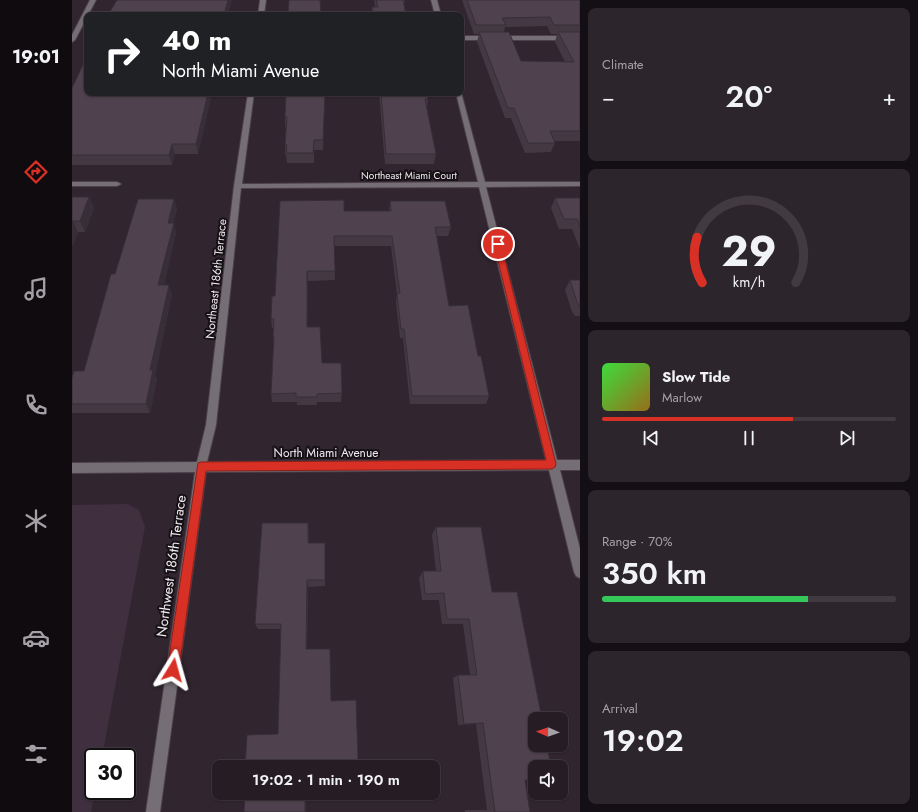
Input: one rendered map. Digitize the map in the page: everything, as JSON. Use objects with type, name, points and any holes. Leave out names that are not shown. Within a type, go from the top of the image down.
[{"type":"street","points":[[87,12],[93,0]]},
{"type":"street","points":[[262,12],[264,0]]},
{"type":"street","points":[[434,0],[437,12]]},
{"type":"street","points":[[72,40],[84,17]]},
{"type":"street","points":[[464,38],[580,38]]},
{"type":"street","name":"Northeast 186th Terrace","points":[[201,466],[211,424],[238,186],[251,96]]},
{"type":"street","points":[[460,96],[580,572]]},
{"type":"street","points":[[72,184],[117,184]]},
{"type":"street","name":"Northeast Miami Court","points":[[238,186],[580,184]]},
{"type":"street","name":"North Miami Avenue","points":[[72,468],[201,466],[580,465]]},
{"type":"street","name":"Northwest 186th Terrace","points":[[153,812],[201,466]]},
{"type":"shaded area","points":[[128,504],[139,510],[145,527],[104,748],[84,748],[84,800],[93,800],[91,812],[72,812],[72,505]]},
{"type":"building","points":[[117,0],[228,0],[225,12],[110,12]]},
{"type":"building","points":[[289,0],[320,0],[321,12],[288,12]]},
{"type":"building","points":[[376,0],[403,0],[405,12],[373,12],[372,7],[378,7]]},
{"type":"building","points":[[467,0],[580,0],[580,25],[554,25],[550,17],[502,18],[506,25],[476,25]]},
{"type":"building","points":[[479,32],[509,32],[521,61],[574,62],[558,32],[580,32],[580,131],[550,131],[555,143],[528,143],[514,108],[508,108]]},
{"type":"building","points":[[84,62],[84,96],[207,96],[196,144],[172,144],[169,155],[72,155],[72,88]]},
{"type":"building","points":[[286,96],[325,96],[323,140],[314,140],[313,153],[286,153],[287,145],[285,145],[287,117],[285,117]]},
{"type":"building","points":[[381,96],[427,96],[428,99],[425,99],[436,154],[386,154]]},
{"type":"building","points":[[72,197],[89,197],[80,221],[73,221],[72,223]]},
{"type":"building","points":[[555,198],[580,198],[580,227],[577,219],[564,219]]},
{"type":"building","points":[[138,199],[174,199],[168,223],[174,223],[158,285],[169,285],[150,370],[153,370],[146,404],[72,404],[72,378],[74,371],[84,371],[111,274],[115,274]]},
{"type":"building","points":[[344,200],[344,211],[391,211],[390,201],[445,201],[451,227],[435,227],[449,306],[468,305],[478,356],[481,356],[489,396],[412,396],[404,329],[401,329],[397,294],[400,293],[392,236],[334,236],[335,271],[307,271],[307,327],[320,327],[322,363],[341,363],[342,393],[317,394],[317,397],[296,397],[296,393],[271,394],[274,336],[274,319],[271,319],[272,296],[275,296],[280,201]]},
{"type":"building","points":[[570,280],[580,280],[580,307],[577,302]]},
{"type":"building","points":[[262,523],[308,523],[308,543],[325,543],[325,580],[307,580],[306,649],[330,649],[331,701],[356,700],[358,760],[245,760],[247,735],[278,734],[281,624],[255,624]]},
{"type":"building","points":[[436,527],[481,527],[492,592],[517,592],[541,712],[528,712],[528,752],[548,752],[550,760],[528,760],[528,780],[525,780],[530,812],[495,812],[483,723],[464,724],[458,675],[477,675],[469,619],[447,619],[444,593],[425,594],[423,571],[441,571]]},
{"type":"building","points":[[245,800],[305,800],[305,812],[244,812]]},
{"type":"route","points":[[173,670],[201,466],[552,464],[498,244]]}]
